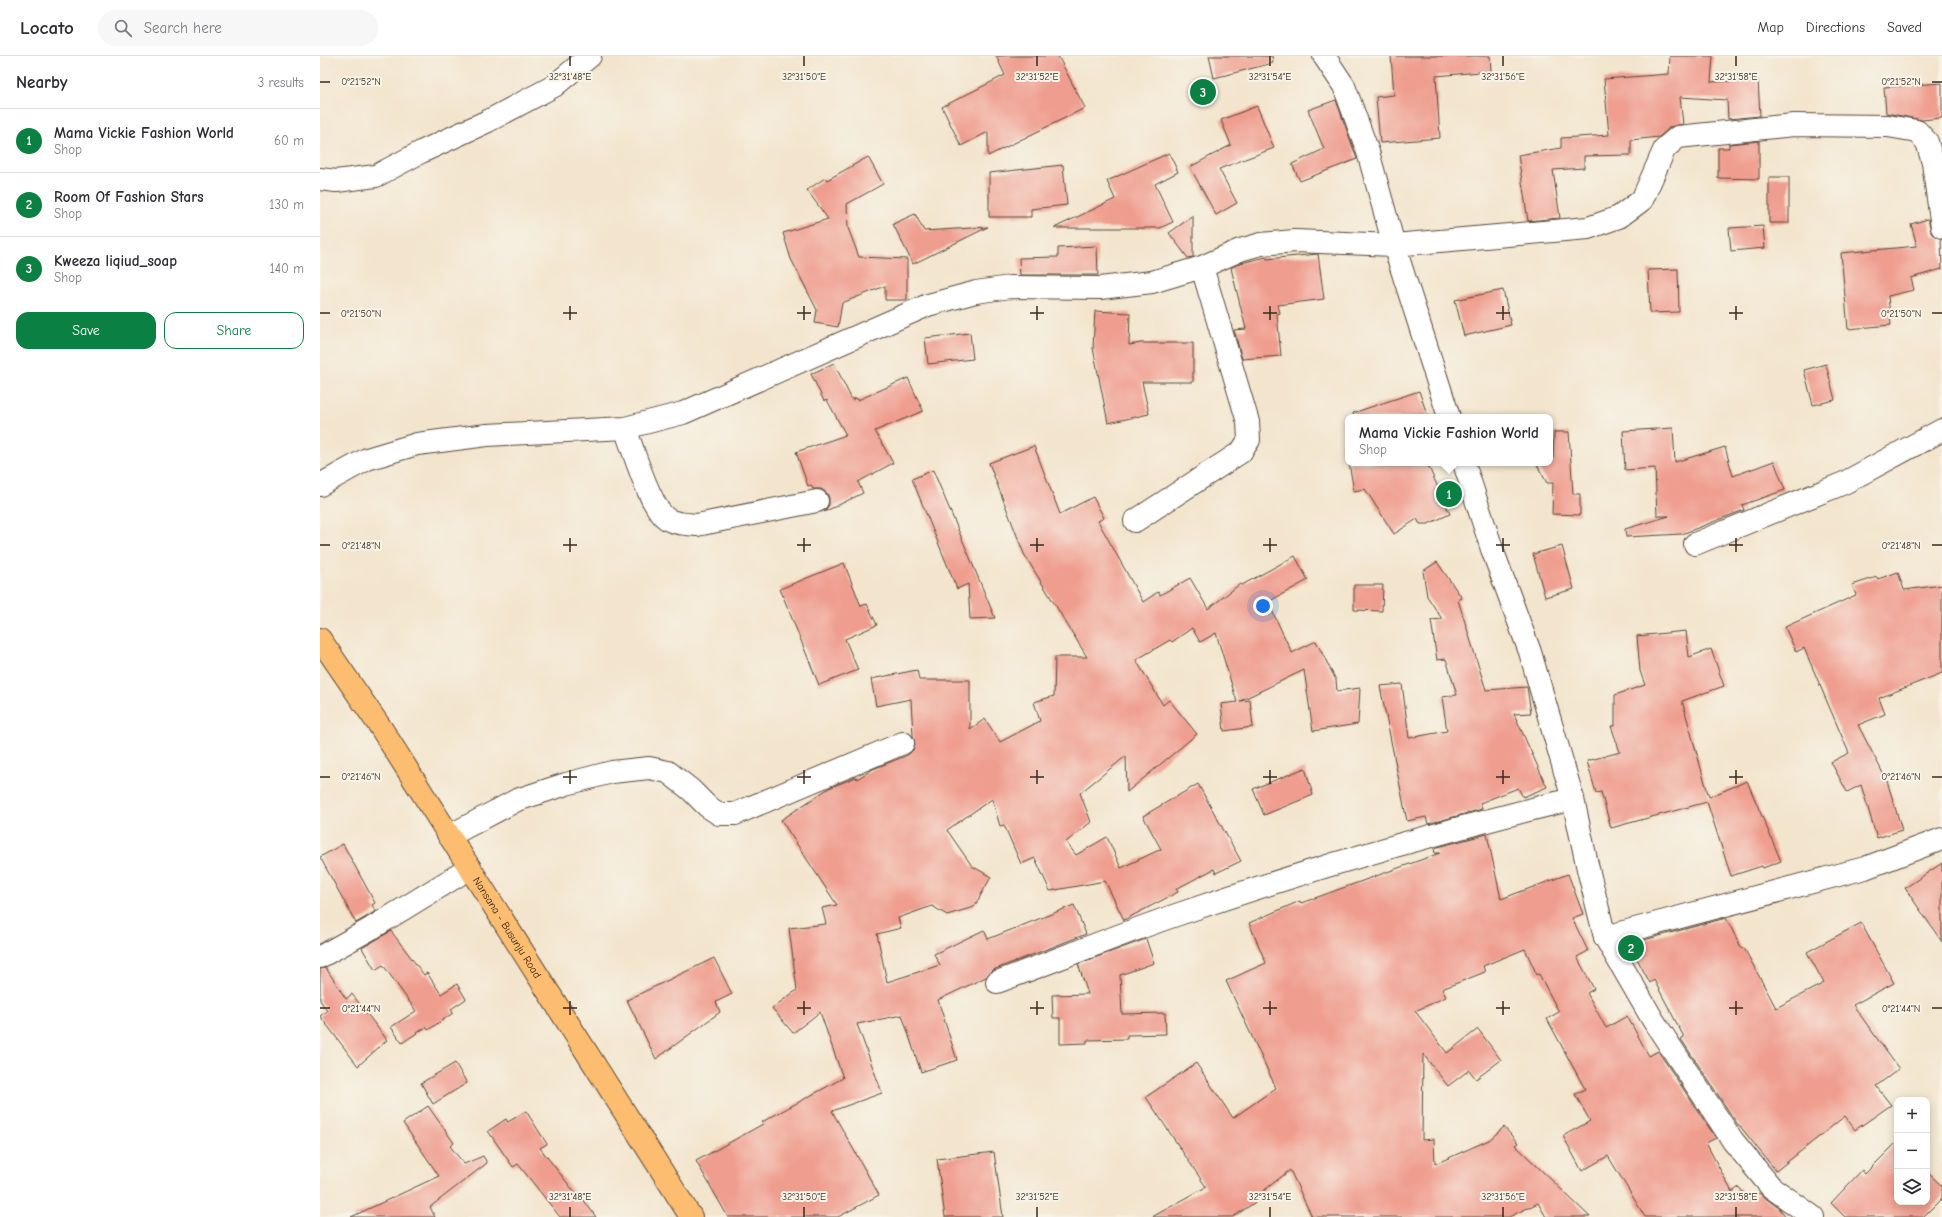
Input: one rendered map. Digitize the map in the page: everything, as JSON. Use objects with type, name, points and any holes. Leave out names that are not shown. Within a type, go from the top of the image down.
[{"type":"main road","name":"Nansana - Busunju Road","points":[[320,639],[381,728],[691,1217]]},
{"type":"street","points":[[320,179],[336,181],[376,176],[421,152],[488,121],[554,86],[590,56]]},
{"type":"street","points":[[1324,56],[1344,86],[1368,152],[1394,245],[1449,414]]},
{"type":"street","points":[[320,485],[367,459],[417,444],[486,435],[626,428],[683,414],[788,368],[840,343],[928,306],[976,292],[1010,287],[1107,287],[1152,282],[1202,267],[1240,250],[1261,244],[1294,241],[1394,245],[1588,228],[1619,217],[1642,200],[1665,148],[1678,138],[1794,125],[1888,126],[1917,131],[1927,142],[1932,163],[1942,227]]},
{"type":"street","points":[[1136,522],[1241,452],[1249,440],[1248,422],[1202,267]]},
{"type":"street","points":[[626,428],[654,502],[667,519],[682,524],[697,525],[817,502]]},
{"type":"street","points":[[1694,544],[1844,483],[1942,430]]},
{"type":"street","points":[[1465,466],[1492,549],[1530,652],[1573,799],[1588,869],[1605,937],[1653,1020],[1733,1141],[1771,1187],[1813,1217]]},
{"type":"street","points":[[449,836],[517,800],[566,784],[604,774],[649,768],[668,772],[691,790],[707,806],[719,814],[735,814],[903,743]]},
{"type":"street","points":[[997,982],[1181,913],[1282,880],[1478,822],[1573,799]]},
{"type":"street","points":[[1605,937],[1865,868],[1942,839]]},
{"type":"street","points":[[320,957],[372,928],[470,868]]},
{"type":"building","points":[[996,56],[1058,56],[1085,108],[988,156],[988,132],[961,146],[942,107],[1005,75]]},
{"type":"building","points":[[1209,56],[1272,56],[1273,63],[1214,78]]},
{"type":"building","points":[[1391,56],[1490,56],[1491,71],[1436,76],[1440,138],[1380,143],[1376,97],[1394,95]]},
{"type":"building","points":[[1670,56],[1713,56],[1711,82],[1758,80],[1760,116],[1728,119],[1727,100],[1680,97],[1683,124],[1670,127],[1659,137],[1631,140],[1631,155],[1584,156],[1584,168],[1553,170],[1560,218],[1528,221],[1518,155],[1561,148],[1561,138],[1609,135],[1604,79],[1669,74]]},
{"type":"building","points":[[1942,83],[1942,118],[1922,120],[1886,113],[1884,87]]},
{"type":"building","points":[[1336,100],[1357,159],[1300,181],[1292,164],[1324,149],[1308,110]]},
{"type":"building","points":[[1257,106],[1274,148],[1219,169],[1237,203],[1216,215],[1190,167],[1231,145],[1221,120]]},
{"type":"building","points":[[1759,141],[1759,179],[1718,178],[1718,148],[1729,148],[1729,144]]},
{"type":"building","points":[[1169,153],[1178,172],[1155,184],[1173,222],[1160,228],[1054,228],[1115,199],[1107,181]]},
{"type":"building","points":[[868,157],[883,184],[847,204],[848,228],[859,257],[907,259],[907,300],[885,300],[885,286],[842,303],[838,327],[815,323],[817,310],[791,259],[783,233],[828,219],[807,190],[825,178],[827,180]]},
{"type":"building","points":[[1063,165],[1067,205],[1031,209],[1031,217],[989,217],[989,173]]},
{"type":"building","points":[[1769,177],[1789,177],[1789,223],[1769,223]]},
{"type":"building","points":[[915,214],[924,231],[988,227],[913,264],[893,224]]},
{"type":"building","points":[[1193,216],[1193,257],[1188,258],[1169,233]]},
{"type":"building","points":[[1928,219],[1932,234],[1941,239],[1942,269],[1911,278],[1914,290],[1888,296],[1891,325],[1848,329],[1841,253],[1917,246],[1911,224]]},
{"type":"building","points":[[1763,226],[1765,248],[1731,251],[1729,228]]},
{"type":"building","points":[[1097,246],[1098,275],[1020,275],[1019,258],[1058,257],[1058,248]]},
{"type":"building","points":[[1318,254],[1324,299],[1278,305],[1280,313],[1277,314],[1281,356],[1242,359],[1234,330],[1246,329],[1231,268],[1241,263],[1266,257],[1267,259]]},
{"type":"building","points":[[1678,269],[1679,312],[1650,313],[1648,270]]},
{"type":"building","points":[[1503,290],[1511,325],[1464,336],[1455,300]]},
{"type":"building","points":[[1095,311],[1130,313],[1129,345],[1141,343],[1193,343],[1193,382],[1142,382],[1149,414],[1108,423],[1093,348]]},
{"type":"building","points":[[970,333],[973,359],[928,364],[925,338]]},
{"type":"building","points":[[834,363],[852,400],[856,398],[858,400],[908,378],[923,411],[875,431],[893,463],[858,482],[863,493],[824,512],[829,505],[827,493],[821,489],[813,489],[811,485],[808,486],[796,452],[846,435],[827,400],[824,401],[811,374]]},
{"type":"building","points":[[1826,364],[1835,400],[1813,405],[1804,370]]},
{"type":"building","points":[[1419,391],[1427,414],[1353,414]]},
{"type":"building","points":[[1673,428],[1675,462],[1725,447],[1733,476],[1774,461],[1785,490],[1742,505],[1744,510],[1682,534],[1626,537],[1625,529],[1669,516],[1657,516],[1655,468],[1625,470],[1623,431]]},
{"type":"building","points":[[1554,432],[1569,432],[1573,494],[1580,494],[1580,515],[1552,514],[1553,483],[1547,483],[1538,466],[1553,466]]},
{"type":"building","points":[[1034,446],[1060,514],[1093,497],[1104,518],[1098,521],[1143,602],[1158,592],[1160,595],[1190,578],[1208,609],[1240,584],[1242,585],[1295,556],[1308,580],[1268,602],[1292,653],[1316,641],[1336,680],[1337,691],[1360,688],[1358,724],[1313,731],[1304,670],[1240,701],[1250,700],[1253,727],[1224,731],[1221,704],[1237,702],[1216,633],[1200,642],[1192,628],[1172,642],[1170,640],[1136,660],[1163,705],[1169,700],[1197,734],[1127,792],[1126,756],[1080,793],[1091,822],[1066,842],[1076,855],[1107,837],[1121,868],[1161,849],[1143,816],[1198,784],[1241,861],[1216,873],[1214,869],[1176,889],[1178,892],[1124,920],[1105,881],[1050,891],[1035,858],[1021,864],[1004,825],[1000,826],[992,799],[947,830],[972,866],[991,877],[974,907],[947,915],[932,906],[898,918],[901,928],[877,934],[887,982],[940,965],[934,954],[984,930],[988,939],[1074,905],[1086,934],[993,970],[986,977],[938,1000],[957,1060],[921,1072],[902,1015],[857,1024],[882,1093],[832,1111],[879,1195],[838,1217],[728,1217],[696,1161],[763,1124],[762,1122],[843,1078],[820,1012],[793,1033],[772,1008],[797,990],[789,928],[826,924],[822,908],[837,905],[781,820],[829,788],[856,777],[857,779],[873,769],[908,755],[913,750],[915,744],[913,736],[911,699],[876,706],[871,679],[917,670],[919,680],[970,680],[970,729],[985,719],[1000,742],[1040,721],[1034,702],[1054,696],[1055,657],[1087,657],[1024,554],[989,463]]},
{"type":"building","points":[[1350,466],[1428,466],[1450,514],[1428,524],[1420,524],[1417,519],[1394,534],[1365,489],[1354,491]]},
{"type":"building","points":[[933,470],[995,618],[970,619],[968,584],[957,589],[912,479]]},
{"type":"building","points":[[1562,546],[1574,589],[1545,597],[1533,554]]},
{"type":"building","points":[[1437,562],[1462,598],[1458,600],[1486,690],[1527,687],[1531,713],[1514,714],[1547,787],[1523,797],[1518,788],[1480,803],[1482,809],[1428,824],[1426,817],[1407,821],[1380,686],[1402,684],[1409,738],[1447,731],[1442,697],[1457,695],[1446,659],[1437,660],[1431,620],[1442,619],[1427,596],[1423,571]]},
{"type":"building","points":[[844,563],[861,606],[867,604],[877,625],[845,639],[858,670],[819,685],[780,589]]},
{"type":"building","points":[[1898,572],[1904,590],[1942,585],[1942,673],[1879,698],[1885,714],[1858,725],[1887,781],[1902,830],[1877,838],[1861,785],[1847,792],[1831,762],[1849,753],[1804,648],[1796,652],[1785,627],[1856,595],[1852,585],[1877,577],[1878,579]]},
{"type":"building","points":[[1354,585],[1383,585],[1382,611],[1354,610]]},
{"type":"building","points":[[1686,631],[1689,657],[1711,649],[1724,686],[1682,701],[1709,797],[1747,781],[1781,861],[1763,868],[1762,866],[1731,876],[1707,802],[1611,828],[1601,792],[1596,793],[1587,761],[1620,752],[1611,726],[1615,726],[1615,695],[1645,685],[1640,671],[1637,636]]},
{"type":"building","points":[[1305,768],[1313,795],[1264,815],[1253,789]]},
{"type":"building","points":[[1487,834],[1501,899],[1568,874],[1583,914],[1572,918],[1588,951],[1577,957],[1594,989],[1587,993],[1606,1028],[1627,1016],[1649,1056],[1658,1051],[1716,1138],[1706,1143],[1732,1192],[1739,1187],[1748,1200],[1759,1193],[1780,1209],[1786,1217],[1645,1217],[1608,1156],[1582,1171],[1563,1136],[1590,1121],[1575,1094],[1585,1089],[1547,1019],[1559,1012],[1539,974],[1537,975],[1525,949],[1483,966],[1485,972],[1442,989],[1446,997],[1415,1011],[1447,1053],[1478,1029],[1501,1060],[1476,1079],[1469,1070],[1448,1086],[1423,1054],[1422,1140],[1434,1139],[1435,1164],[1489,1140],[1504,1127],[1518,1143],[1515,1145],[1590,1217],[1546,1217],[1538,1203],[1509,1217],[1312,1217],[1290,1170],[1257,1196],[1260,1199],[1233,1217],[1152,1217],[1206,1187],[1146,1097],[1196,1063],[1233,1118],[1276,1088],[1226,981],[1266,963],[1249,923],[1300,901],[1301,903],[1440,853],[1435,853],[1434,848]]},
{"type":"building","points":[[343,844],[375,903],[372,905],[376,911],[356,923],[320,857]]},
{"type":"building","points":[[1942,863],[1942,942],[1905,888]]},
{"type":"building","points":[[1726,918],[1776,1008],[1824,983],[1807,952],[1861,923],[1894,983],[1853,1005],[1899,1069],[1876,1086],[1891,1105],[1855,1130],[1845,1116],[1776,1171],[1738,1125],[1681,1039],[1684,1037],[1654,980],[1650,983],[1629,944]]},
{"type":"building","points":[[391,931],[424,975],[427,973],[441,994],[457,984],[466,999],[451,1009],[453,1013],[428,1030],[426,1027],[402,1043],[391,1027],[416,1011],[383,965],[375,970],[362,948]]},
{"type":"building","points":[[1146,939],[1154,963],[1120,975],[1122,1014],[1165,1013],[1166,1034],[1127,1035],[1127,1039],[1087,1040],[1087,1043],[1060,1044],[1060,1018],[1053,1018],[1052,995],[1088,994],[1078,964]]},
{"type":"building","points":[[714,958],[732,994],[716,1002],[720,1012],[656,1059],[627,1000]]},
{"type":"building","points":[[326,968],[346,999],[352,994],[387,1040],[358,1066],[320,1016],[327,1011],[320,1000],[320,969]]},
{"type":"building","points":[[455,1063],[467,1083],[433,1104],[421,1083]]},
{"type":"building","points":[[428,1106],[454,1143],[450,1146],[464,1164],[483,1156],[487,1163],[430,1207],[435,1217],[351,1217],[439,1176],[403,1123]]},
{"type":"building","points":[[526,1111],[547,1144],[540,1148],[576,1194],[578,1192],[596,1217],[560,1217],[518,1164],[513,1167],[488,1131],[506,1119],[508,1122]]},
{"type":"building","points":[[1894,1145],[1894,1205],[1930,1205],[1930,1175],[1942,1186],[1942,1198],[1923,1217],[1845,1217],[1831,1203],[1862,1170],[1865,1174]]},
{"type":"building","points":[[994,1152],[1003,1217],[945,1217],[937,1159]]},
{"type":"place","name":"Kweeza liqiud_soap","points":[[1203,92]]},
{"type":"place","name":"Mama Vickie Fashion World","points":[[1449,494]]},
{"type":"place","name":"Room Of Fashion Stars","points":[[1631,948]]}]
